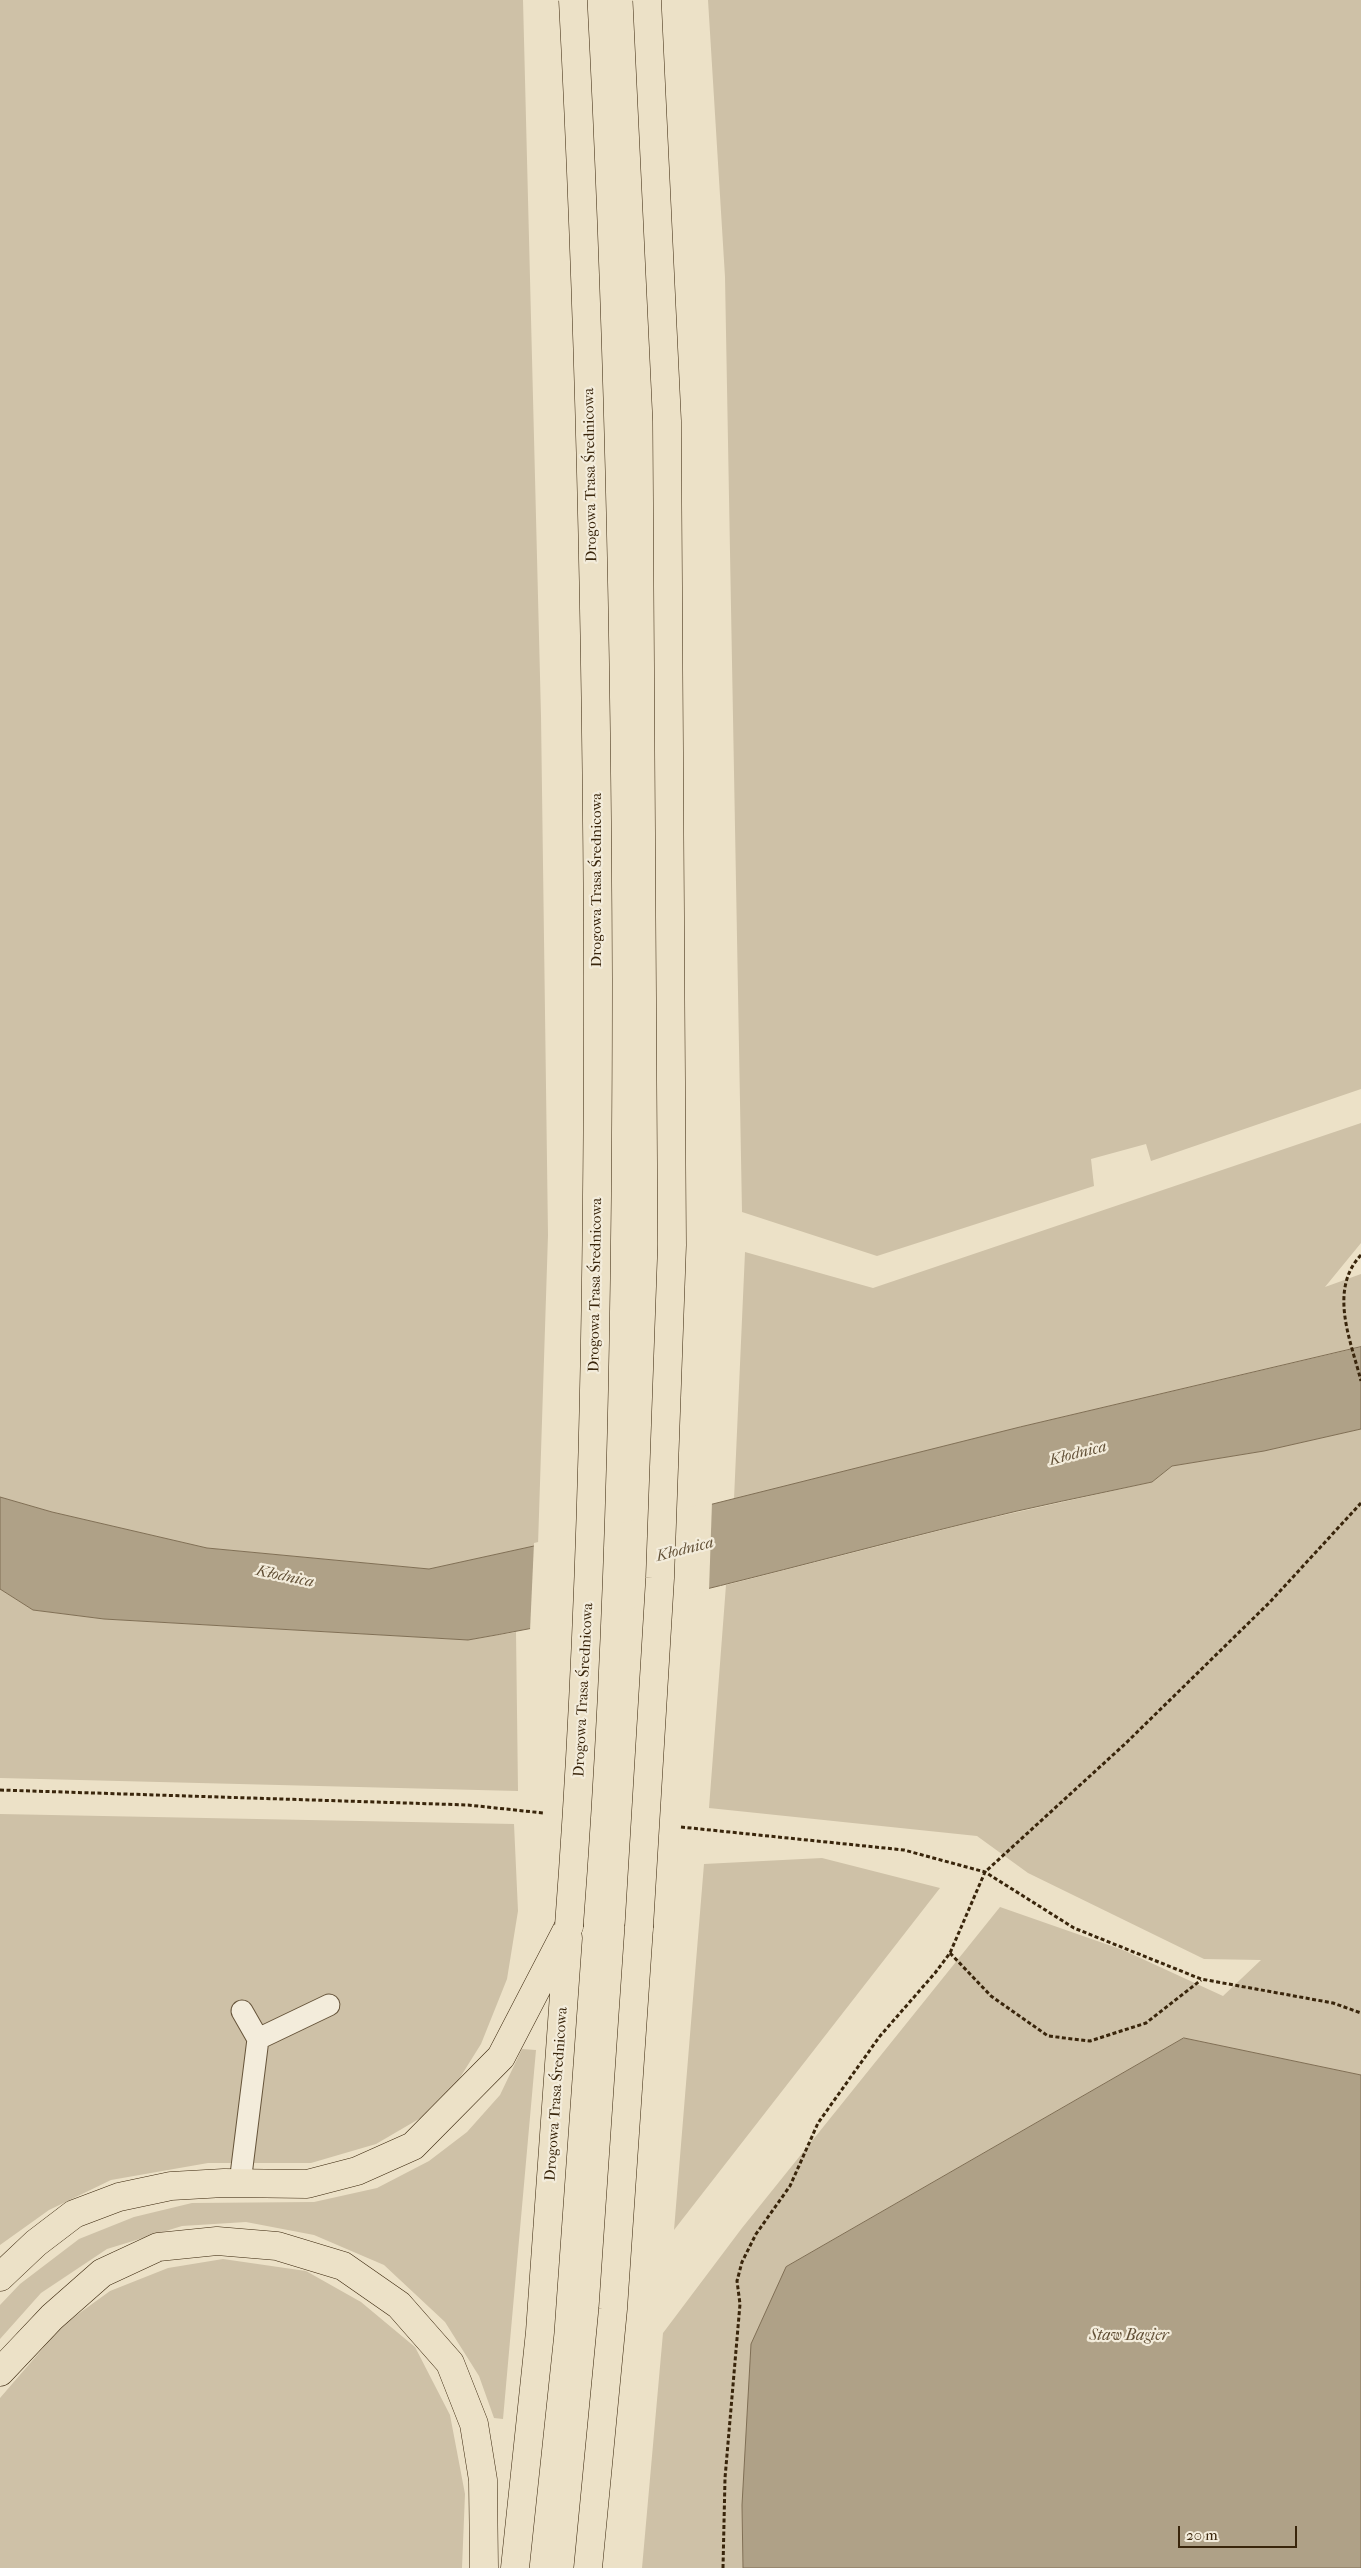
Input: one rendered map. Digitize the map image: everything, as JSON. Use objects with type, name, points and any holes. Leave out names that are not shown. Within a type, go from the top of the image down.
[{"type":"main road","name":"Drogowa Trasa Średnicowa","points":[[515,2568],[540,2332],[577,1816],[590,1571],[598,1232],[597,820],[591,427],[573,0]]},
{"type":"main road","points":[[588,2568],[613,2309],[639,1927],[660,1578],[672,1245],[667,421],[647,0]]},
{"type":"main road","points":[[0,2277],[36,2242],[74,2214],[119,2197],[171,2186],[240,2183],[307,2184],[357,2171],[413,2146],[501,2057],[569,1926]]},
{"type":"main road","points":[[0,2372],[52,2317],[102,2273],[158,2248],[217,2242],[277,2246],[342,2266],[400,2305],[450,2363],[474,2424],[483,2480],[484,2568]]},
{"type":"main road","points":[[595,2500],[607,2568]]},
{"type":"lane","points":[[258,2040],[329,2005]]},
{"type":"lane","points":[[240,2183],[258,2040],[242,2011]]},
{"type":"path","points":[[1361,1255],[1355,1262],[1344,1287],[1343,1307],[1361,1381]]},
{"type":"path","points":[[723,2568],[724,2478],[740,2304],[737,2281],[742,2262],[756,2234],[790,2186],[818,2123],[880,2036],[950,1953],[985,1872],[1126,1743],[1249,1622],[1361,1503]]},
{"type":"path","points":[[0,1790],[468,1805],[546,1813]]},
{"type":"path","points":[[673,1826],[904,1850],[985,1872],[1074,1928],[1201,1979],[1333,2003],[1361,2013]]},
{"type":"path","points":[[950,1953],[991,1996],[1048,2036],[1090,2042],[1146,2023],[1201,1979]]},
{"type":"shaded area","points":[[0,0],[523,0],[541,716],[548,1235],[538,1545],[429,1569],[207,1548],[52,1512],[0,1497]]},
{"type":"shaded area","points":[[708,0],[1361,0],[1361,1089],[1151,1161],[1146,1144],[1091,1159],[1094,1186],[877,1256],[742,1212],[725,277]]},
{"type":"shaded area","points":[[1361,1123],[1361,1243],[1325,1287],[1361,1274],[1361,1347],[1020,1427],[734,1499],[745,1252],[873,1288]]},
{"type":"shaded area","points":[[1361,1429],[1361,2075],[1184,2038],[742,2505],[743,2568],[642,2568],[663,2333],[742,2228],[1000,1907],[1123,1950],[1223,1996],[1261,1960],[1204,1959],[1028,1873],[977,1836],[709,1808],[726,1585],[973,1522],[1152,1482],[1172,1466],[1264,1451]]},
{"type":"shaded area","points":[[0,1589],[33,1610],[104,1619],[468,1640],[516,1632],[518,1791],[0,1778]]},
{"type":"shaded area","points":[[0,1814],[514,1824],[518,1911],[507,1979],[481,2044],[456,2084],[424,2116],[376,2144],[311,2163],[208,2163],[111,2180],[49,2210],[0,2245]]},
{"type":"shaded area","points":[[822,1858],[940,1888],[674,2230],[704,1864]]},
{"type":"shaded area","points":[[522,2049],[536,2050],[503,2419],[494,2418],[479,2376],[445,2322],[384,2265],[314,2235],[246,2222],[182,2226],[107,2249],[41,2293],[0,2339],[0,2305],[20,2284],[79,2239],[134,2217],[192,2203],[314,2202],[377,2188],[429,2161],[467,2132],[500,2095]]},
{"type":"shaded area","points":[[223,2259],[306,2271],[361,2302],[415,2347],[450,2415],[465,2494],[462,2568],[0,2568],[0,2398],[63,2325],[110,2291],[168,2268]]},
{"type":"water","name":"Kłodnica","points":[[1361,1347],[1361,1429],[1264,1451],[1172,1466],[1152,1482],[1039,1506],[658,1601],[468,1640],[104,1619],[33,1610],[0,1589],[0,1497],[52,1512],[207,1548],[429,1569],[625,1526],[1020,1427]]},
{"type":"water","name":"Staw Bagier","points":[[1184,2038],[1361,2075],[1361,2568],[743,2568],[742,2505],[751,2344],[786,2267]]},
{"type":"pier","points":[[712,1502],[709,1591],[530,1631],[534,1543]]}]
